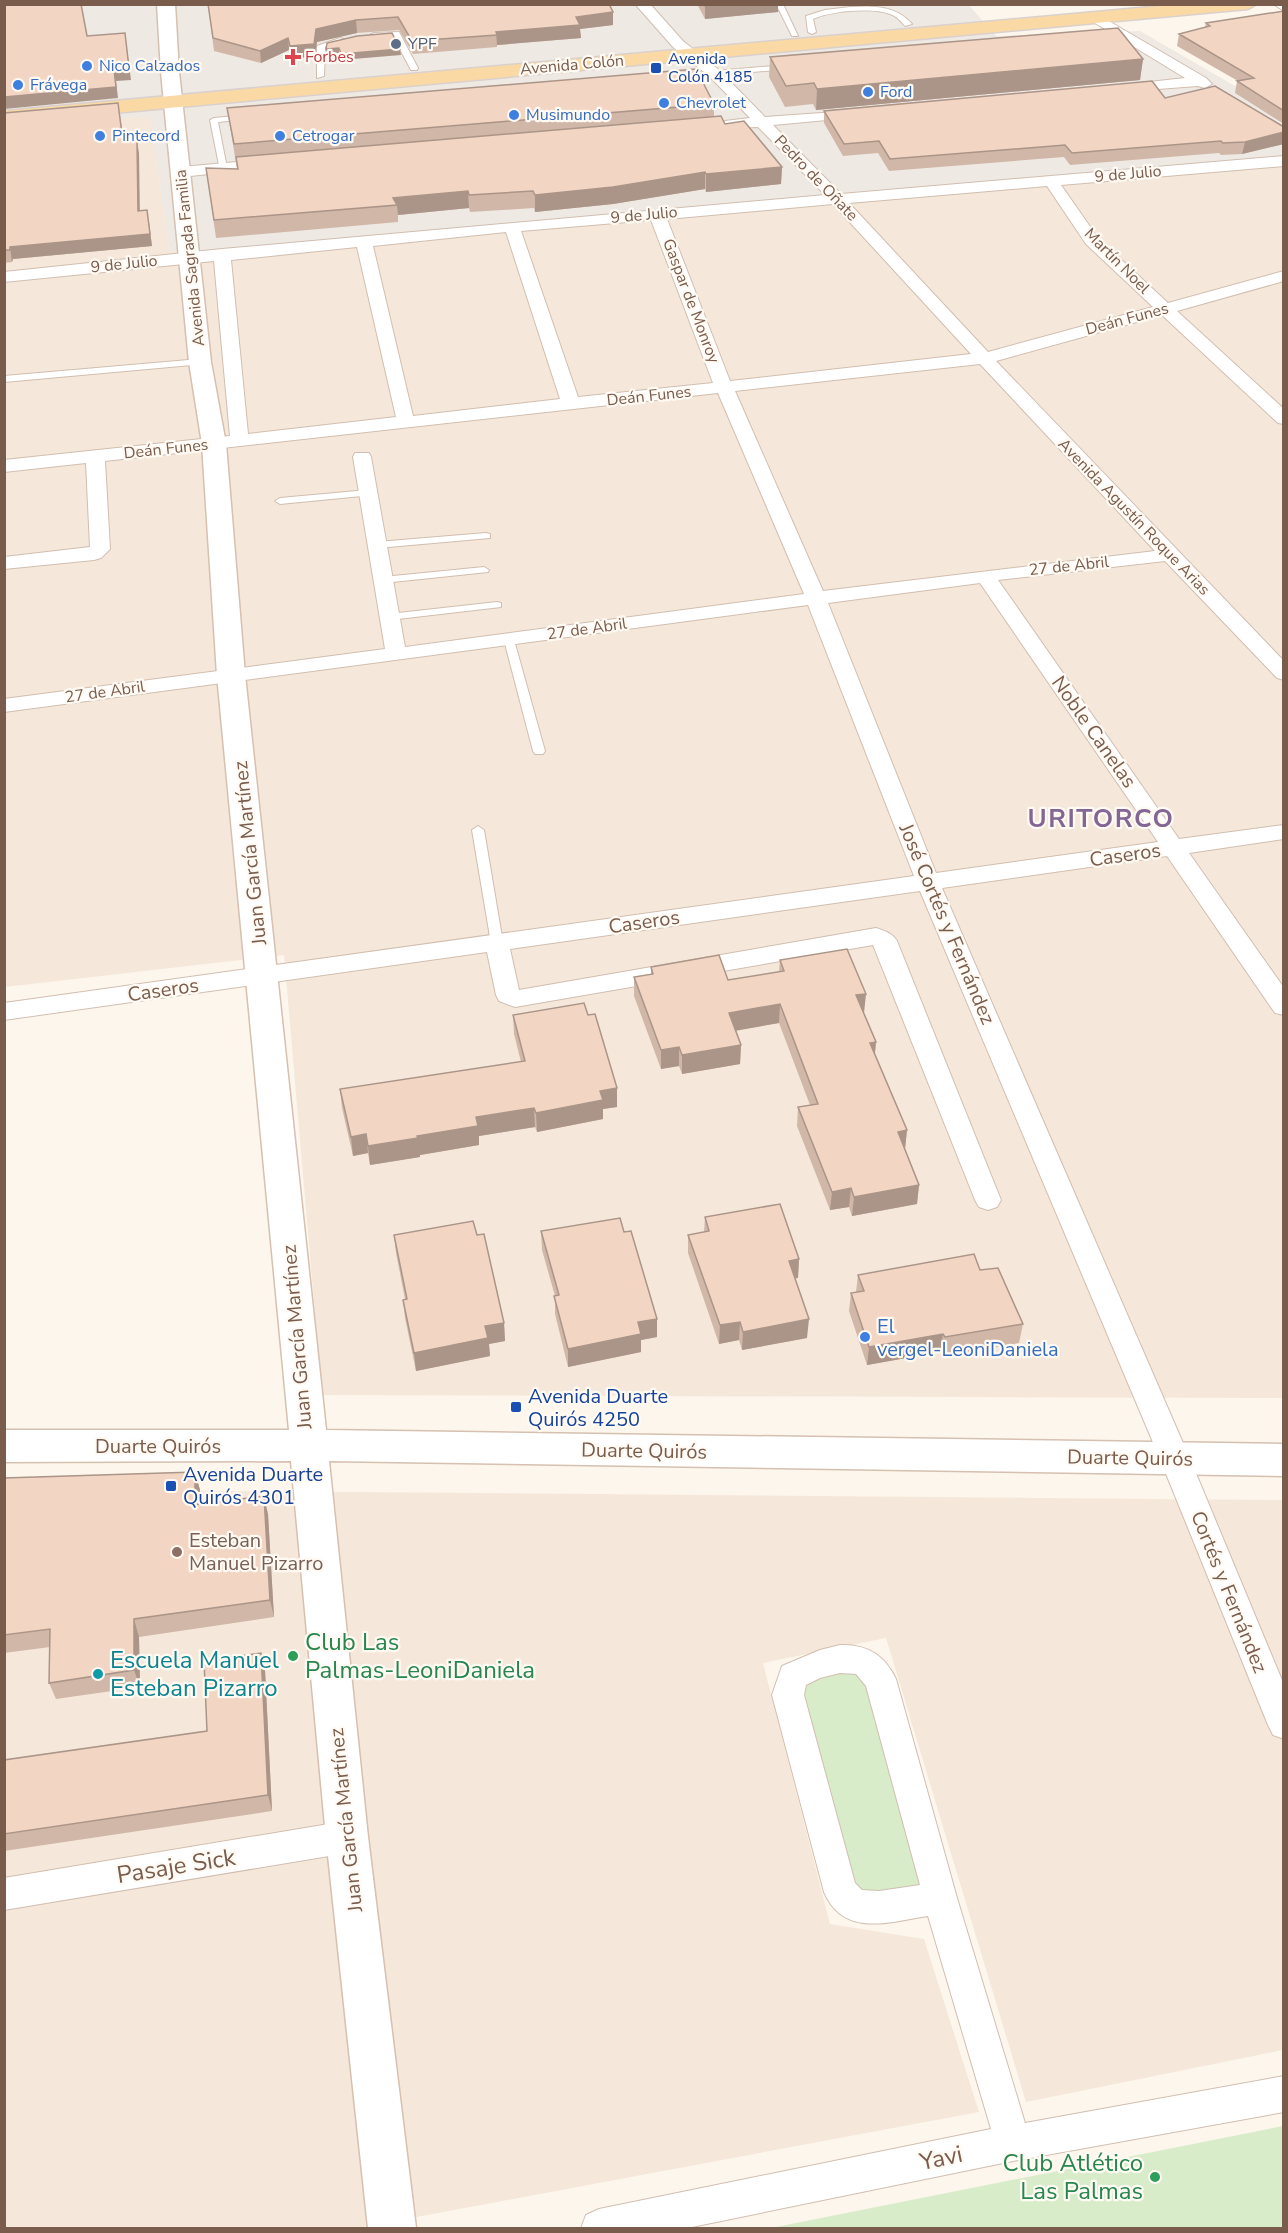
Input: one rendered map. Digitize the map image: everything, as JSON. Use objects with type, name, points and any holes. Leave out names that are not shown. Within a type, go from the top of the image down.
[{"type":"main road","name":"Avenida Sagrada Familia","points":[[157,4],[172,88]]},
{"type":"main road","name":"Avenida Sagrada Familia","points":[[166,4],[172,88],[200,362],[227,443]]},
{"type":"main road","name":"Avenida Colón","points":[[4,106],[172,88],[686,49],[804,33],[1124,4]]},
{"type":"main road","name":"Avenida Colón","points":[[4,117],[172,88],[1248,4]]},
{"type":"main road","name":"Juan García Martínez","points":[[227,443],[231,675],[263,975],[347,1837],[392,2229]]},
{"type":"main road","name":"Duarte Quirós","points":[[4,1446],[308,1445],[1284,1460]]},
{"type":"street","name":"Pedro de Oñate","points":[[642,4],[686,49],[714,73],[837,199],[986,358]]},
{"type":"street","points":[[1095,17],[1122,37],[1219,93]]},
{"type":"street","points":[[1106,90],[1201,81]]},
{"type":"street","points":[[692,128],[869,112]]},
{"type":"street","name":"9 de Julio","points":[[4,277],[512,227],[1284,161]]},
{"type":"street","points":[[181,172],[282,163]]},
{"type":"street","name":"Martín Noel","points":[[1051,181],[1092,241],[1284,419]]},
{"type":"street","name":"Gaspar de Monroy","points":[[657,214],[724,387]]},
{"type":"street","points":[[512,227],[571,405]]},
{"type":"street","points":[[364,241],[406,423]]},
{"type":"street","points":[[222,254],[227,443]]},
{"type":"street","name":"Deán Funes","points":[[4,466],[986,358],[1284,276]]},
{"type":"street","name":"Avenida Agustín Roque Arias","points":[[986,358],[1073,454],[1284,674]]},
{"type":"street","name":"José Cortés y Fernández","points":[[724,387],[816,599],[928,883],[1175,1459]]},
{"type":"street","points":[[4,562],[94,554],[100,549],[96,456]]},
{"type":"street","points":[[362,457],[396,654]]},
{"type":"street","name":"27 de Abril","points":[[4,706],[985,576],[1170,555]]},
{"type":"street","name":"Noble Canelas","points":[[985,576],[1284,1007]]},
{"type":"street","name":"Caseros","points":[[4,1012],[1284,832]]},
{"type":"street","points":[[497,943],[508,995],[515,999],[876,936],[885,941],[988,1200]]},
{"type":"street","name":"Cortés y Fernández","points":[[1175,1459],[1284,1725]]},
{"type":"street","points":[[940,1898],[879,1907],[855,1906],[842,1892],[788,1695],[793,1676],[811,1666],[854,1658],[868,1665],[880,1679],[940,1898],[1013,2143]]},
{"type":"street","name":"Pasaje Sick","points":[[4,1894],[347,1837]]},
{"type":"street","name":"Yavi","points":[[600,2229],[1013,2143],[1284,2094]]},
{"type":"lane","points":[[779,4],[804,33]]},
{"type":"lane","points":[[367,36],[396,34],[414,68]]},
{"type":"lane","points":[[320,76],[321,46],[348,39]]},
{"type":"lane","points":[[666,78],[797,66]]},
{"type":"lane","points":[[224,168],[214,120],[261,115]]},
{"type":"lane","points":[[4,379],[200,362]]},
{"type":"lane","points":[[280,501],[368,493]]},
{"type":"lane","points":[[377,545],[486,536]]},
{"type":"lane","points":[[383,580],[484,570]]},
{"type":"lane","points":[[389,617],[497,605]]},
{"type":"lane","points":[[509,640],[539,751]]},
{"type":"lane","points":[[478,830],[497,943]]},
{"type":"shaded area","points":[[968,4],[996,36],[1140,31],[1283,114],[1284,159],[190,257],[169,250],[150,116],[5,129],[5,5]]},
{"type":"shaded area","points":[[150,115],[169,249],[1283,159],[1283,1398],[322,1395],[284,955],[5,987],[4,129]]},
{"type":"shaded area","points":[[5,1489],[1283,1500],[1283,2050],[1026,2102],[886,1638],[763,1663],[830,1924],[924,1939],[979,2112],[358,2228],[5,2228]]},
{"type":"green space","points":[[868,1665],[940,1898],[855,1906],[793,1676]]},
{"type":"green space","name":"Club Atlético Las Palmas","points":[[1283,2126],[1283,2228],[771,2228]]},
{"type":"building","points":[[4,4],[81,4],[87,36],[125,33],[129,68],[114,70],[116,87],[4,97]]},
{"type":"building","points":[[208,4],[609,4],[613,12],[576,17],[580,25],[496,32],[497,35],[412,41],[398,17],[356,20],[316,29],[314,44],[290,46],[288,38],[260,51],[213,38]]},
{"type":"building","points":[[1284,11],[1284,111],[1237,81],[1254,78],[1179,34],[1210,26],[1206,23]]},
{"type":"building","points":[[1118,28],[1143,59],[817,89],[814,83],[786,86],[770,57]]},
{"type":"building","points":[[392,33],[400,49],[341,54],[339,48],[326,49],[327,43],[357,36]]},
{"type":"building","points":[[696,69],[714,104],[234,144],[227,108]]},
{"type":"building","points":[[1152,81],[1165,98],[1215,86],[1284,127],[1284,132],[1245,142],[1223,143],[1221,141],[1072,153],[1065,145],[890,159],[879,141],[844,144],[824,111]]},
{"type":"building","points":[[118,103],[123,142],[137,141],[138,211],[147,210],[150,234],[10,247],[10,250],[4,250],[4,113]]},
{"type":"building","points":[[721,116],[725,124],[744,121],[782,167],[706,174],[705,172],[613,187],[535,195],[533,191],[469,195],[468,191],[393,198],[397,205],[214,220],[206,168],[238,169],[236,157]]},
{"type":"building","points":[[847,949],[866,994],[856,995],[876,1042],[870,1043],[907,1130],[898,1132],[919,1185],[854,1197],[851,1188],[832,1192],[798,1107],[818,1104],[780,1004],[729,1013],[741,1045],[682,1055],[679,1047],[661,1050],[634,977],[653,974],[651,967],[719,955],[728,980],[784,971],[780,960]]},
{"type":"building","points":[[584,1003],[588,1015],[595,1014],[617,1088],[600,1091],[603,1100],[536,1113],[534,1108],[476,1117],[478,1126],[368,1146],[366,1134],[351,1137],[340,1089],[525,1061],[513,1015]]},
{"type":"building","points":[[780,1204],[799,1259],[789,1261],[809,1319],[743,1332],[740,1322],[720,1325],[688,1235],[709,1231],[705,1217]]},
{"type":"building","points":[[620,1218],[624,1232],[631,1231],[657,1319],[638,1322],[641,1334],[568,1349],[554,1296],[559,1295],[541,1231]]},
{"type":"building","points":[[473,1221],[477,1235],[484,1234],[504,1323],[485,1326],[488,1338],[414,1353],[403,1300],[407,1299],[394,1235]]},
{"type":"building","points":[[974,1254],[980,1270],[998,1268],[1023,1324],[945,1337],[943,1334],[869,1347],[851,1293],[864,1291],[858,1275]]},
{"type":"building","points":[[195,1472],[195,1505],[264,1496],[270,1600],[134,1619],[134,1670],[49,1683],[50,1629],[4,1635],[4,1478]]},
{"type":"building","points":[[261,1653],[268,1795],[4,1834],[4,1760],[207,1731],[204,1661]]},
{"type":"place","name":"YPF","points":[[396,44]]},
{"type":"place","name":"Forbes","points":[[293,57]]},
{"type":"place","name":"Nico Calzados","points":[[87,66]]},
{"type":"place","name":"Avenida Colón 4185","points":[[656,68]]},
{"type":"place","name":"Frávega","points":[[18,85]]},
{"type":"place","name":"Ford","points":[[868,92]]},
{"type":"place","name":"Chevrolet","points":[[664,103]]},
{"type":"place","name":"Musimundo","points":[[514,115]]},
{"type":"place","name":"Pintecord","points":[[100,136]]},
{"type":"place","name":"Cetrogar","points":[[280,136]]},
{"type":"place","name":"El vergel-LeoniDaniela","points":[[865,1337]]},
{"type":"place","name":"Avenida Duarte Quirós 4250","points":[[516,1407]]},
{"type":"place","name":"Avenida Duarte Quirós 4301","points":[[171,1486]]},
{"type":"place","name":"Esteban Manuel Pizarro","points":[[177,1552]]},
{"type":"place","name":"Club Las Palmas-LeoniDaniela","points":[[293,1656]]},
{"type":"place","name":"Escuela Manuel Esteban Pizarro","points":[[98,1674]]},
{"type":"place","name":"Club Atlético Las Palmas","points":[[1155,2177]]},
{"type":"district","name":"URITORCO","points":[[1101,818]]}]
